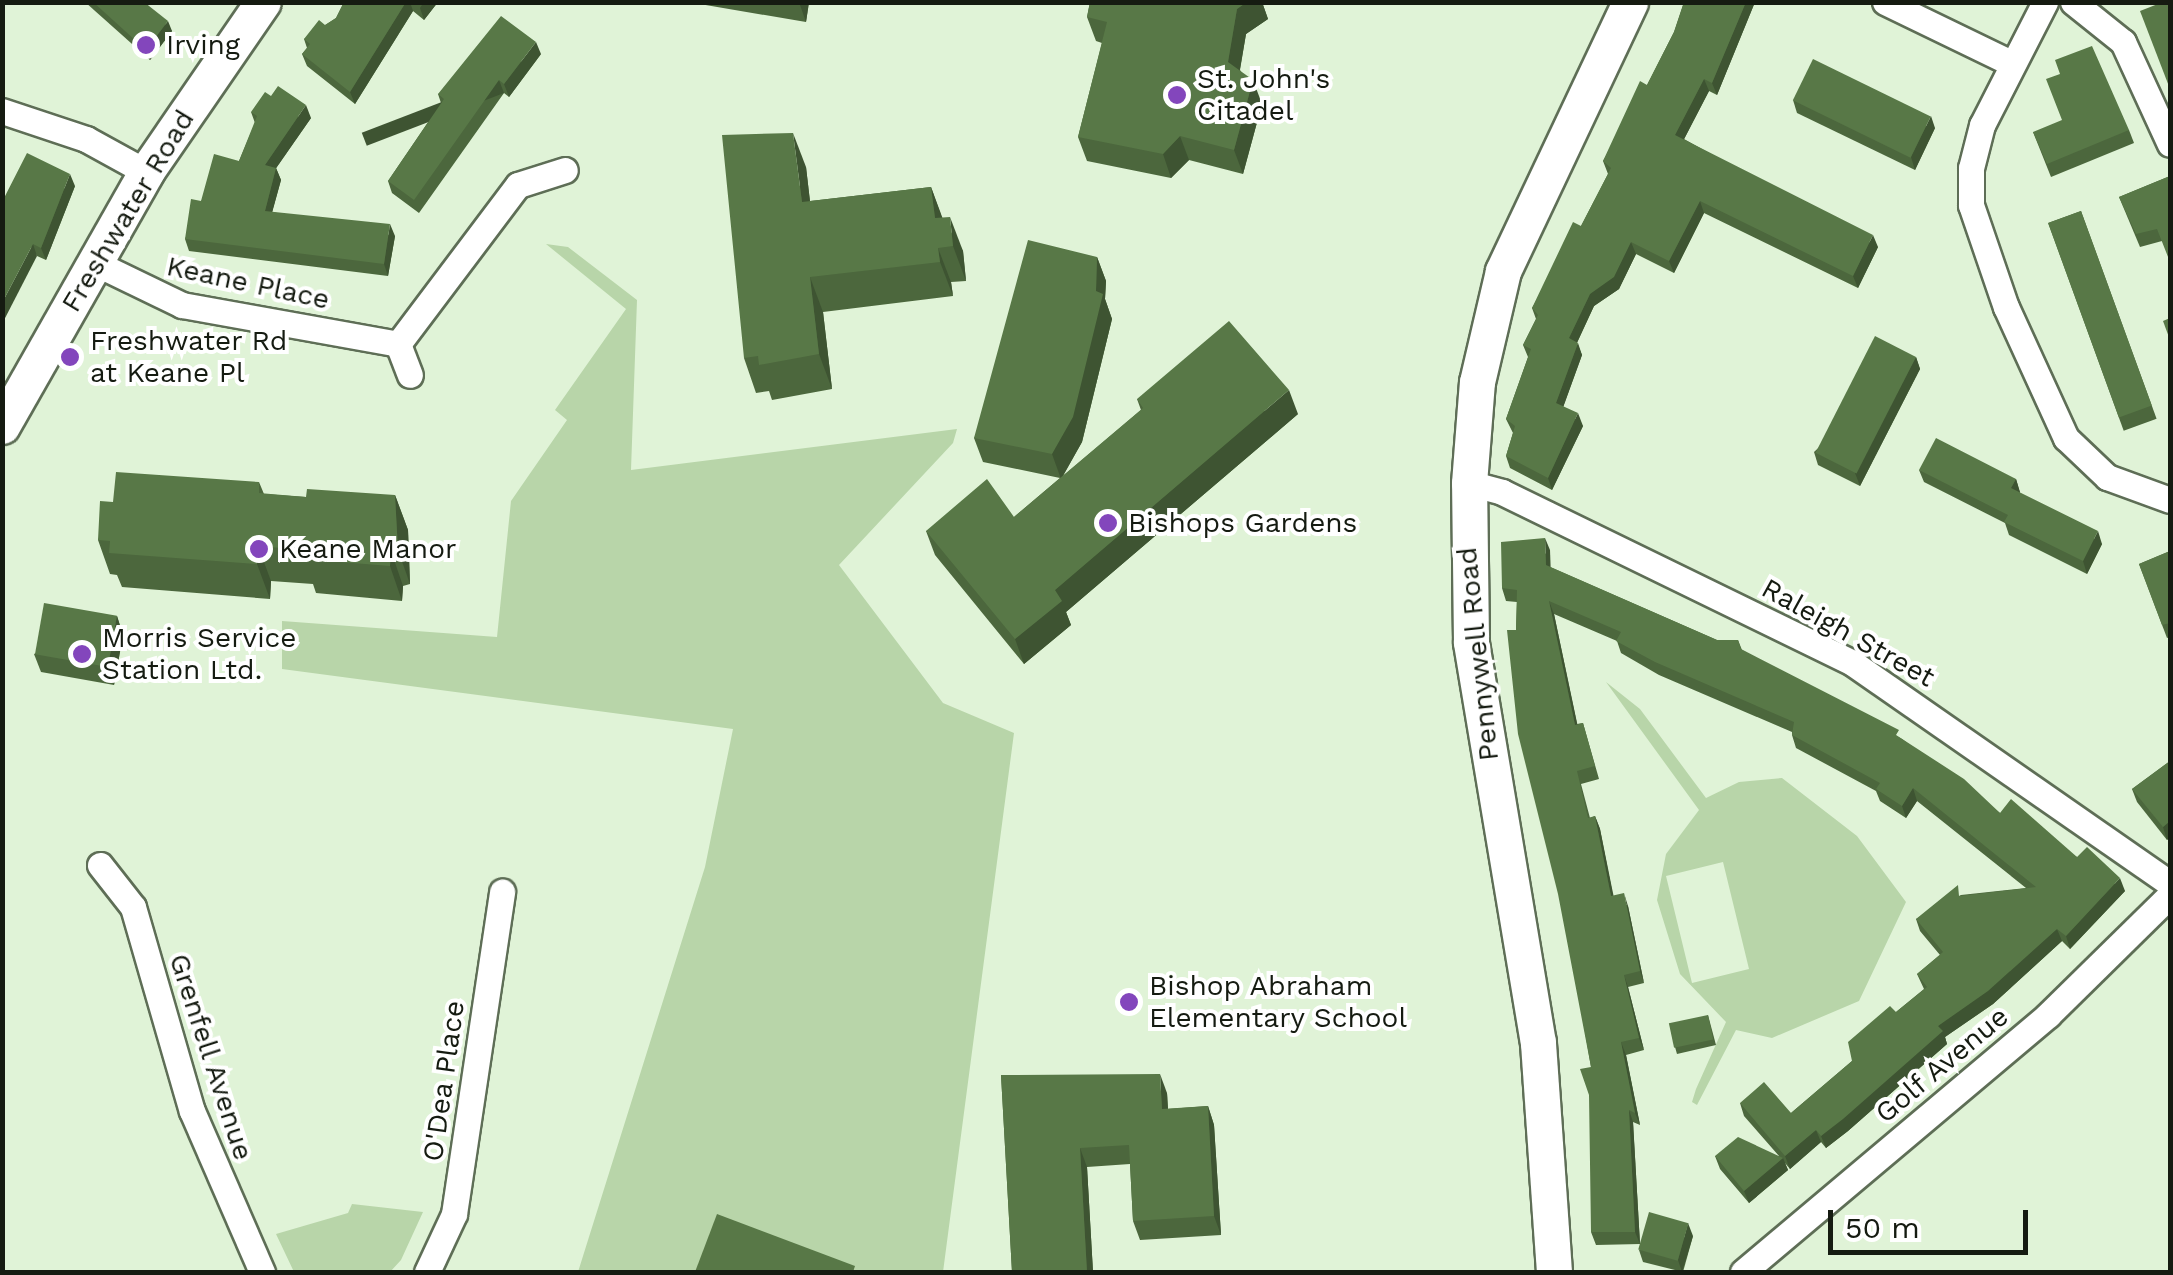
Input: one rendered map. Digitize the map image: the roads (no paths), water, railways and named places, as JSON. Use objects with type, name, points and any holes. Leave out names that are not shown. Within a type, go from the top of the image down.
[{"type":"street","name":"Freshwater Road","points":[[2,426],[146,172],[263,2]]},
{"type":"street","name":"Pennywell Road","points":[[1554,1272],[1538,1043],[1471,642],[1469,482],[1477,382],[1503,271],[1630,2]]},
{"type":"street","points":[[1885,2],[2011,63]]},
{"type":"street","points":[[2045,2],[2011,63],[1971,168],[1980,240],[2066,438],[2107,477],[2170,500]]},
{"type":"street","points":[[2073,2],[2123,42],[2170,144]]},
{"type":"street","points":[[2,111],[86,139],[146,172]]},
{"type":"street","points":[[410,375],[398,344],[518,186],[565,170]]},
{"type":"street","name":"Keane Place","points":[[93,262],[182,305],[398,344]]},
{"type":"street","name":"Raleigh Street","points":[[1469,482],[1502,492],[1854,664],[2170,884]]},
{"type":"street","name":"Grenfell Avenue","points":[[100,865],[133,907],[192,1110],[262,1272]]},
{"type":"street","name":"O'Dea Place","points":[[427,1272],[454,1214],[502,892]]},
{"type":"street","name":"Golf Avenue","points":[[1743,1272],[2048,1014],[2170,895]]},
{"type":"place","name":"Irving","points":[[146,45]]},
{"type":"place","name":"St. John's Citadel","points":[[1177,95]]},
{"type":"place","name":"Freshwater Rd at Keane Pl","points":[[70,357]]},
{"type":"place","name":"Bishops Gardens","points":[[1108,523]]},
{"type":"place","name":"Keane Manor","points":[[259,549]]},
{"type":"place","name":"Morris Service Station Ltd.","points":[[82,654]]},
{"type":"place","name":"Bishop Abraham Elementary School","points":[[1129,1002]]}]
